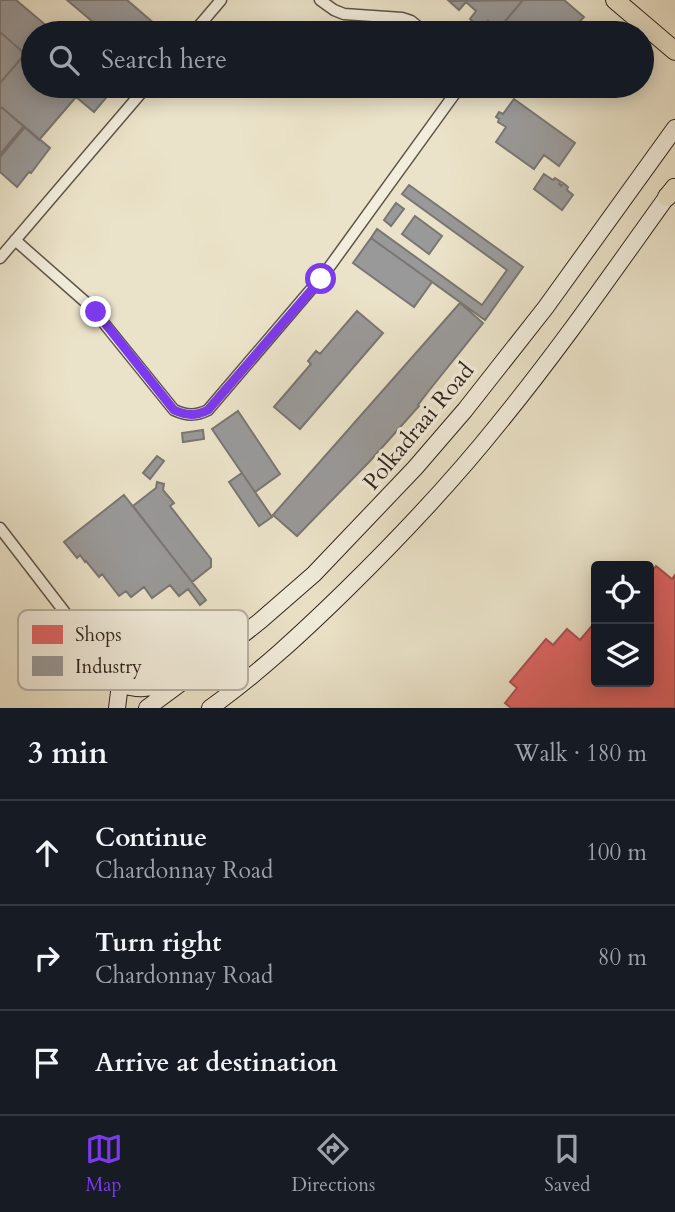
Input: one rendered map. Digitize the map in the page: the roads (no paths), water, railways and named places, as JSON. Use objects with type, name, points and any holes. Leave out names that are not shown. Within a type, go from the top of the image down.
[{"type":"main road","points":[[615,0],[640,21]]},
{"type":"main road","points":[[654,33],[675,51]]},
{"type":"main road","name":"Polkadraai Road","points":[[248,630],[342,546],[457,419],[546,307],[675,128]]},
{"type":"main road","points":[[248,679],[306,629],[405,531],[456,474],[523,394],[672,190]]},
{"type":"main road","points":[[248,628],[260,621]]},
{"type":"main road","points":[[117,708],[119,690]]},
{"type":"main road","name":"Polkadraai Road","points":[[147,708],[170,690]]},
{"type":"main road","points":[[213,706],[234,690]]},
{"type":"street","points":[[203,21],[221,0]]},
{"type":"street","points":[[320,0],[344,14],[411,21]]},
{"type":"street","points":[[0,258],[137,98]]},
{"type":"street","points":[[15,240],[90,306],[174,410],[191,415],[201,414],[208,410],[325,273],[452,98]]},
{"type":"street","points":[[0,528],[63,610]]}]
